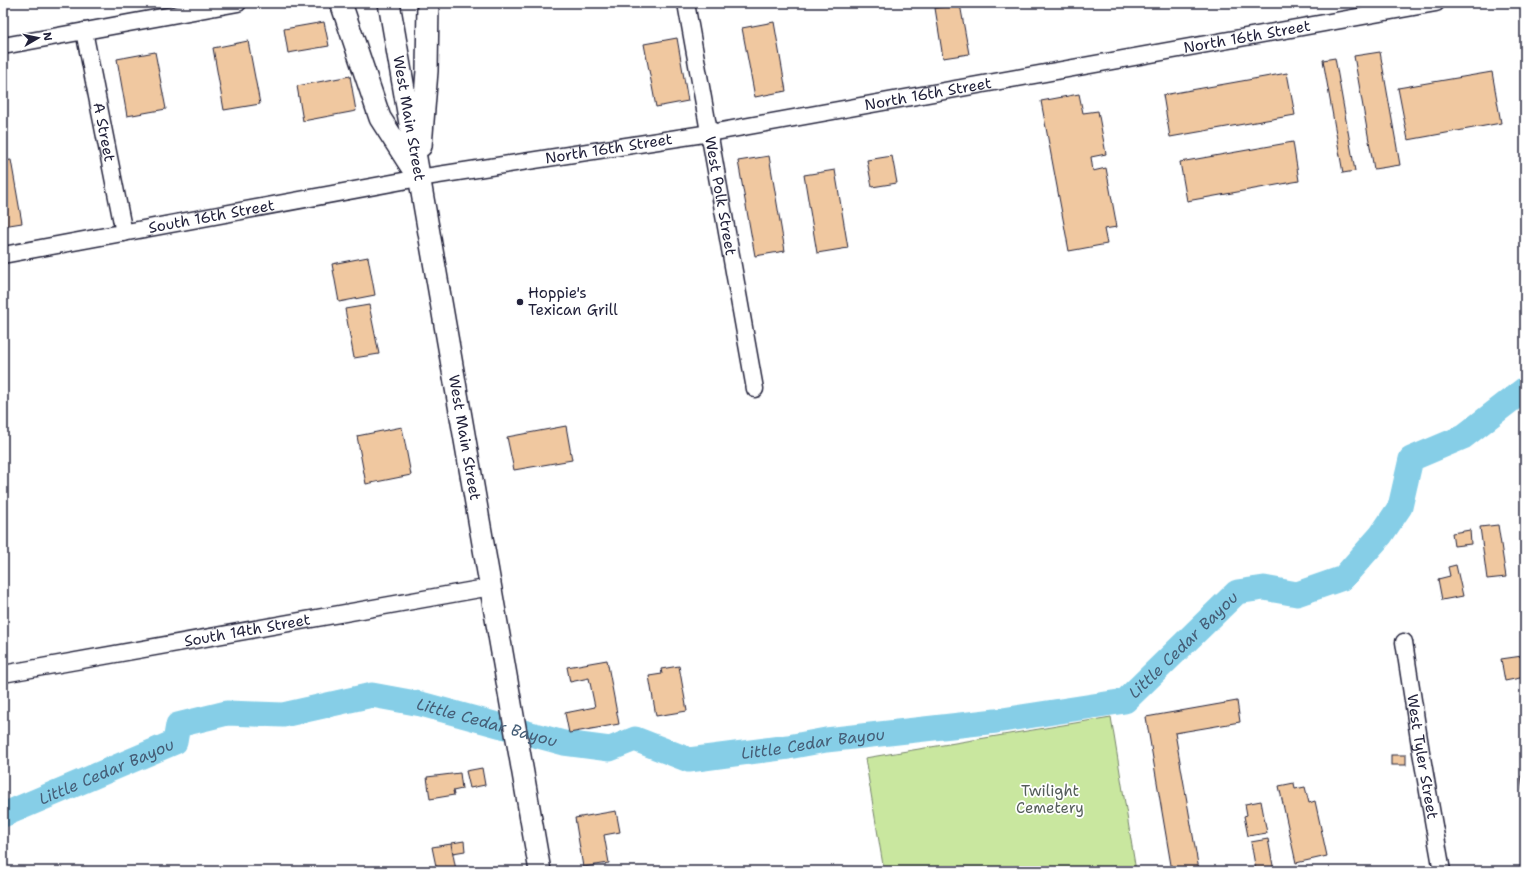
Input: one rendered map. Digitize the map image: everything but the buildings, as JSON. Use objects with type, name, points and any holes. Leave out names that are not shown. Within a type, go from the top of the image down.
[{"type":"main road","points":[[341,3],[380,118],[419,178]]},
{"type":"main road","name":"West Main Street","points":[[389,3],[540,871]]},
{"type":"main road","points":[[419,178],[427,71],[428,3]]},
{"type":"street","points":[[3,46],[238,3]]},
{"type":"street","name":"West Polk Street","points":[[686,3],[755,389]]},
{"type":"street","name":"North 16th Street","points":[[419,178],[710,133],[1436,3]]},
{"type":"street","name":"A Street","points":[[84,31],[124,233]]},
{"type":"street","name":"South 16th Street","points":[[3,255],[419,178]]},
{"type":"street","name":"South 14th Street","points":[[3,674],[491,587]]},
{"type":"street","name":"West Tyler Street","points":[[1404,642],[1420,752],[1442,871]]},
{"type":"green space","name":"Twilight Cemetery","points":[[1111,717],[1136,871],[884,871],[865,758]]},
{"type":"waterway","name":"Little Cedar Bayou","points":[[3,815],[175,742],[178,725],[227,713],[283,715],[372,695],[421,704],[564,743],[610,749],[635,739],[689,760],[788,747],[826,740],[996,721],[1125,701],[1237,592],[1264,588],[1297,594],[1343,578],[1381,535],[1400,507],[1411,459],[1463,437],[1525,389]]},
{"type":"place","name":"Hoppie's Texican Grill","points":[[520,302]]}]
